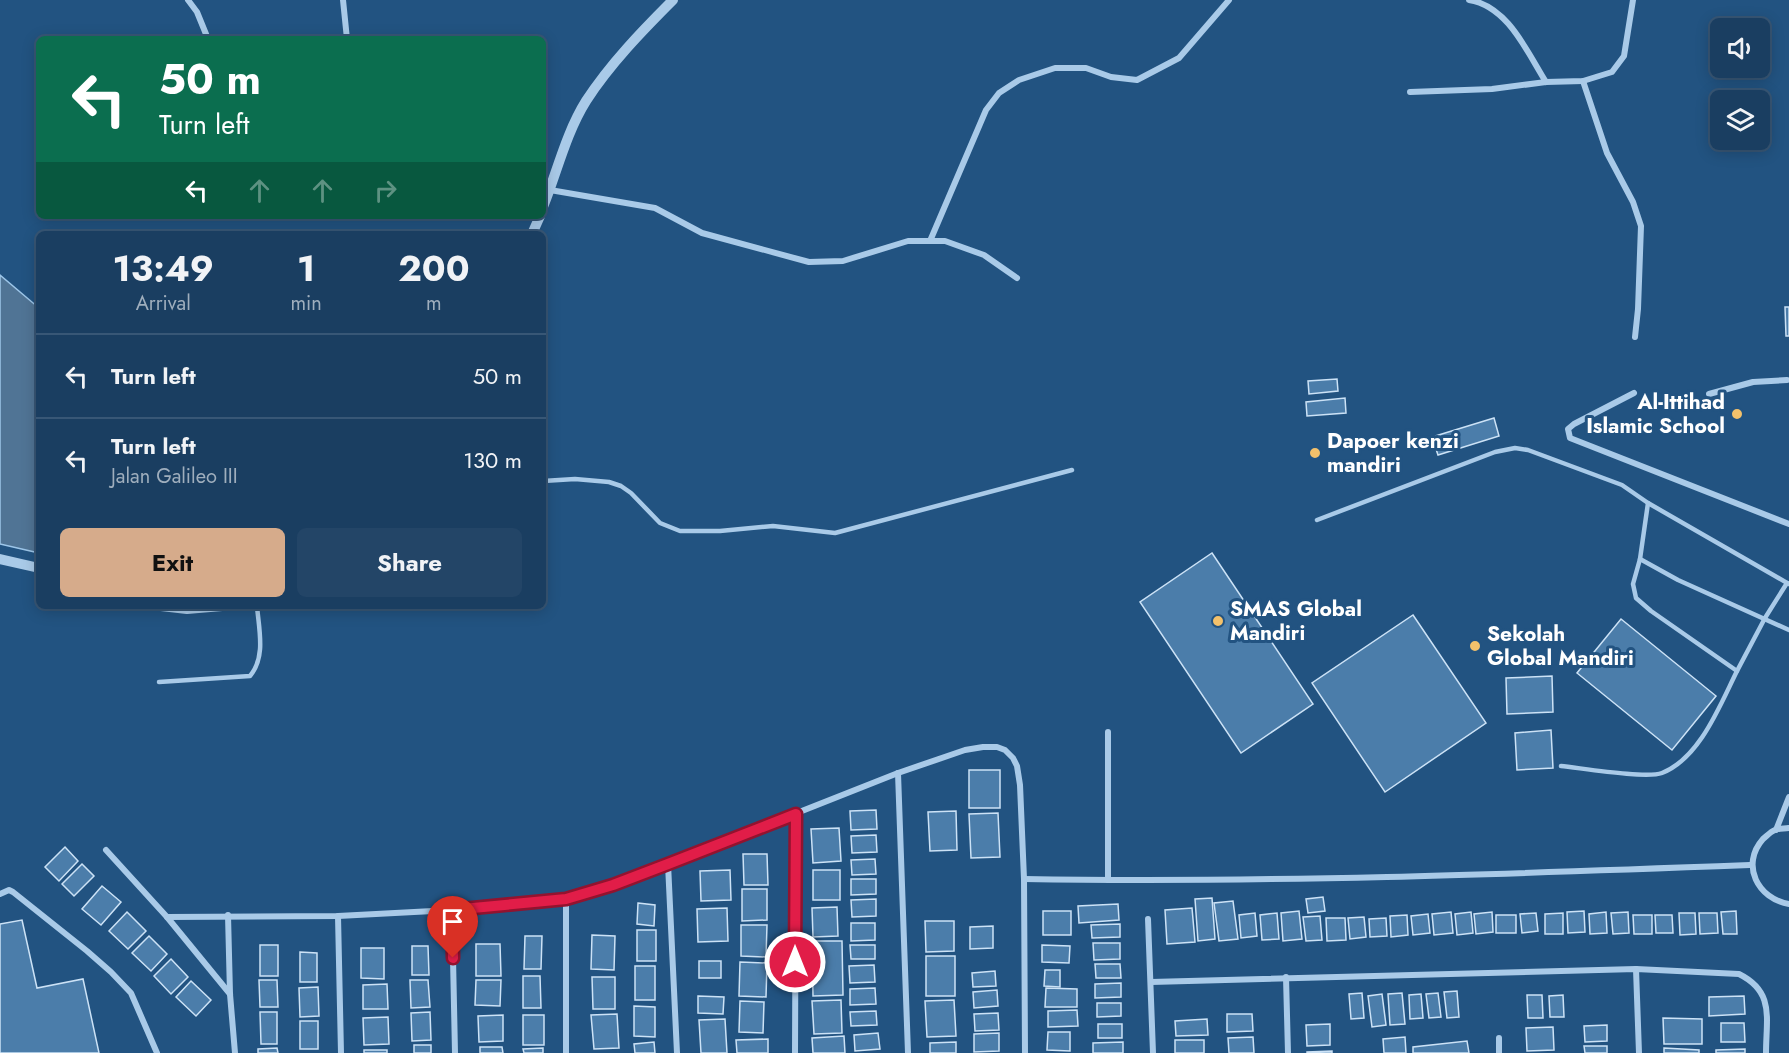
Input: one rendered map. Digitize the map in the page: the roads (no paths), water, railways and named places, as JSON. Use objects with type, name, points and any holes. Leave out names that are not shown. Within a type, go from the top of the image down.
[{"type":"street","points":[[188,0],[197,12],[207,36]]},
{"type":"street","points":[[343,0],[347,36]]},
{"type":"street","points":[[546,200],[570,134],[585,102],[620,58],[673,0]]},
{"type":"street","points":[[930,241],[986,110],[999,93],[1019,80],[1055,68],[1086,68],[1111,76],[1137,80],[1179,58],[1229,0]]},
{"type":"street","points":[[1468,0],[1499,14],[1514,32],[1546,82]]},
{"type":"street","points":[[1410,92],[1492,89],[1546,82],[1582,81],[1612,72],[1624,57],[1633,0]]},
{"type":"street","points":[[1582,81],[1607,153],[1633,202],[1641,226],[1635,337]]},
{"type":"street","points":[[550,190],[655,208],[702,233],[809,262],[843,261],[908,241],[945,241],[984,255],[1017,278]]},
{"type":"street","points":[[1709,394],[1753,382],[1788,380],[1789,389]]},
{"type":"street","points":[[1634,393],[1574,424],[1568,429],[1570,438],[1789,524]]},
{"type":"street","points":[[0,559],[36,567]]},
{"type":"street","points":[[1108,732],[1108,880]]},
{"type":"street","points":[[166,917],[338,916],[452,910],[566,899],[613,885],[898,773],[965,750],[998,747],[1005,750],[1017,766],[1020,785],[1024,879],[1025,1053]]},
{"type":"street","points":[[898,773],[908,1053]]},
{"type":"street","points":[[1789,797],[1776,830],[1760,843],[1755,851],[1752,865],[1761,890],[1770,897],[1789,904]]},
{"type":"street","points":[[795,1053],[796,814]]},
{"type":"street","points":[[1776,830],[1789,828]]},
{"type":"street","points":[[106,850],[230,994]]},
{"type":"street","points":[[668,864],[677,1053]]},
{"type":"street","points":[[1024,879],[1436,877],[1752,865]]},
{"type":"street","points":[[0,894],[5,891],[14,892],[111,972],[134,996],[143,1025],[157,1053]]},
{"type":"street","points":[[566,899],[566,1053]]},
{"type":"street","points":[[452,910],[455,1053]]},
{"type":"street","points":[[228,915],[230,994],[235,1053]]},
{"type":"street","points":[[338,916],[341,1053]]},
{"type":"street","points":[[1148,919],[1153,1053]]},
{"type":"street","points":[[1151,982],[1636,969],[1739,975],[1755,982],[1765,997],[1766,1053]]},
{"type":"street","points":[[1636,969],[1639,1053]]},
{"type":"street","points":[[1286,977],[1288,1053]]},
{"type":"street","points":[[1499,1038],[1499,1053]]},
{"type":"lane","points":[[1317,520],[1495,452],[1515,448],[1528,450],[1622,485],[1648,503],[1788,583],[1765,618],[1708,728],[1683,760],[1660,774],[1633,774],[1561,766]]},
{"type":"lane","points":[[546,481],[576,479],[609,482],[621,486],[631,493],[660,523],[680,531],[720,531],[773,526],[835,533],[1072,471]]},
{"type":"lane","points":[[1648,503],[1640,559],[1633,584],[1636,598],[1737,671]]},
{"type":"lane","points":[[1640,559],[1678,580],[1789,630]]},
{"type":"lane","points":[[159,682],[250,676],[258,667],[261,652],[258,609]]},
{"type":"water","points":[[0,275],[36,305],[36,552],[0,544]]},
{"type":"place","name":"Al-Ittihad Islamic School","points":[[1737,414]]},
{"type":"place","name":"Dapoer kenzi mandiri","points":[[1315,453]]},
{"type":"place","name":"SMAS Global Mandiri","points":[[1218,621]]},
{"type":"place","name":"Sekolah Global Mandiri","points":[[1475,646]]}]
